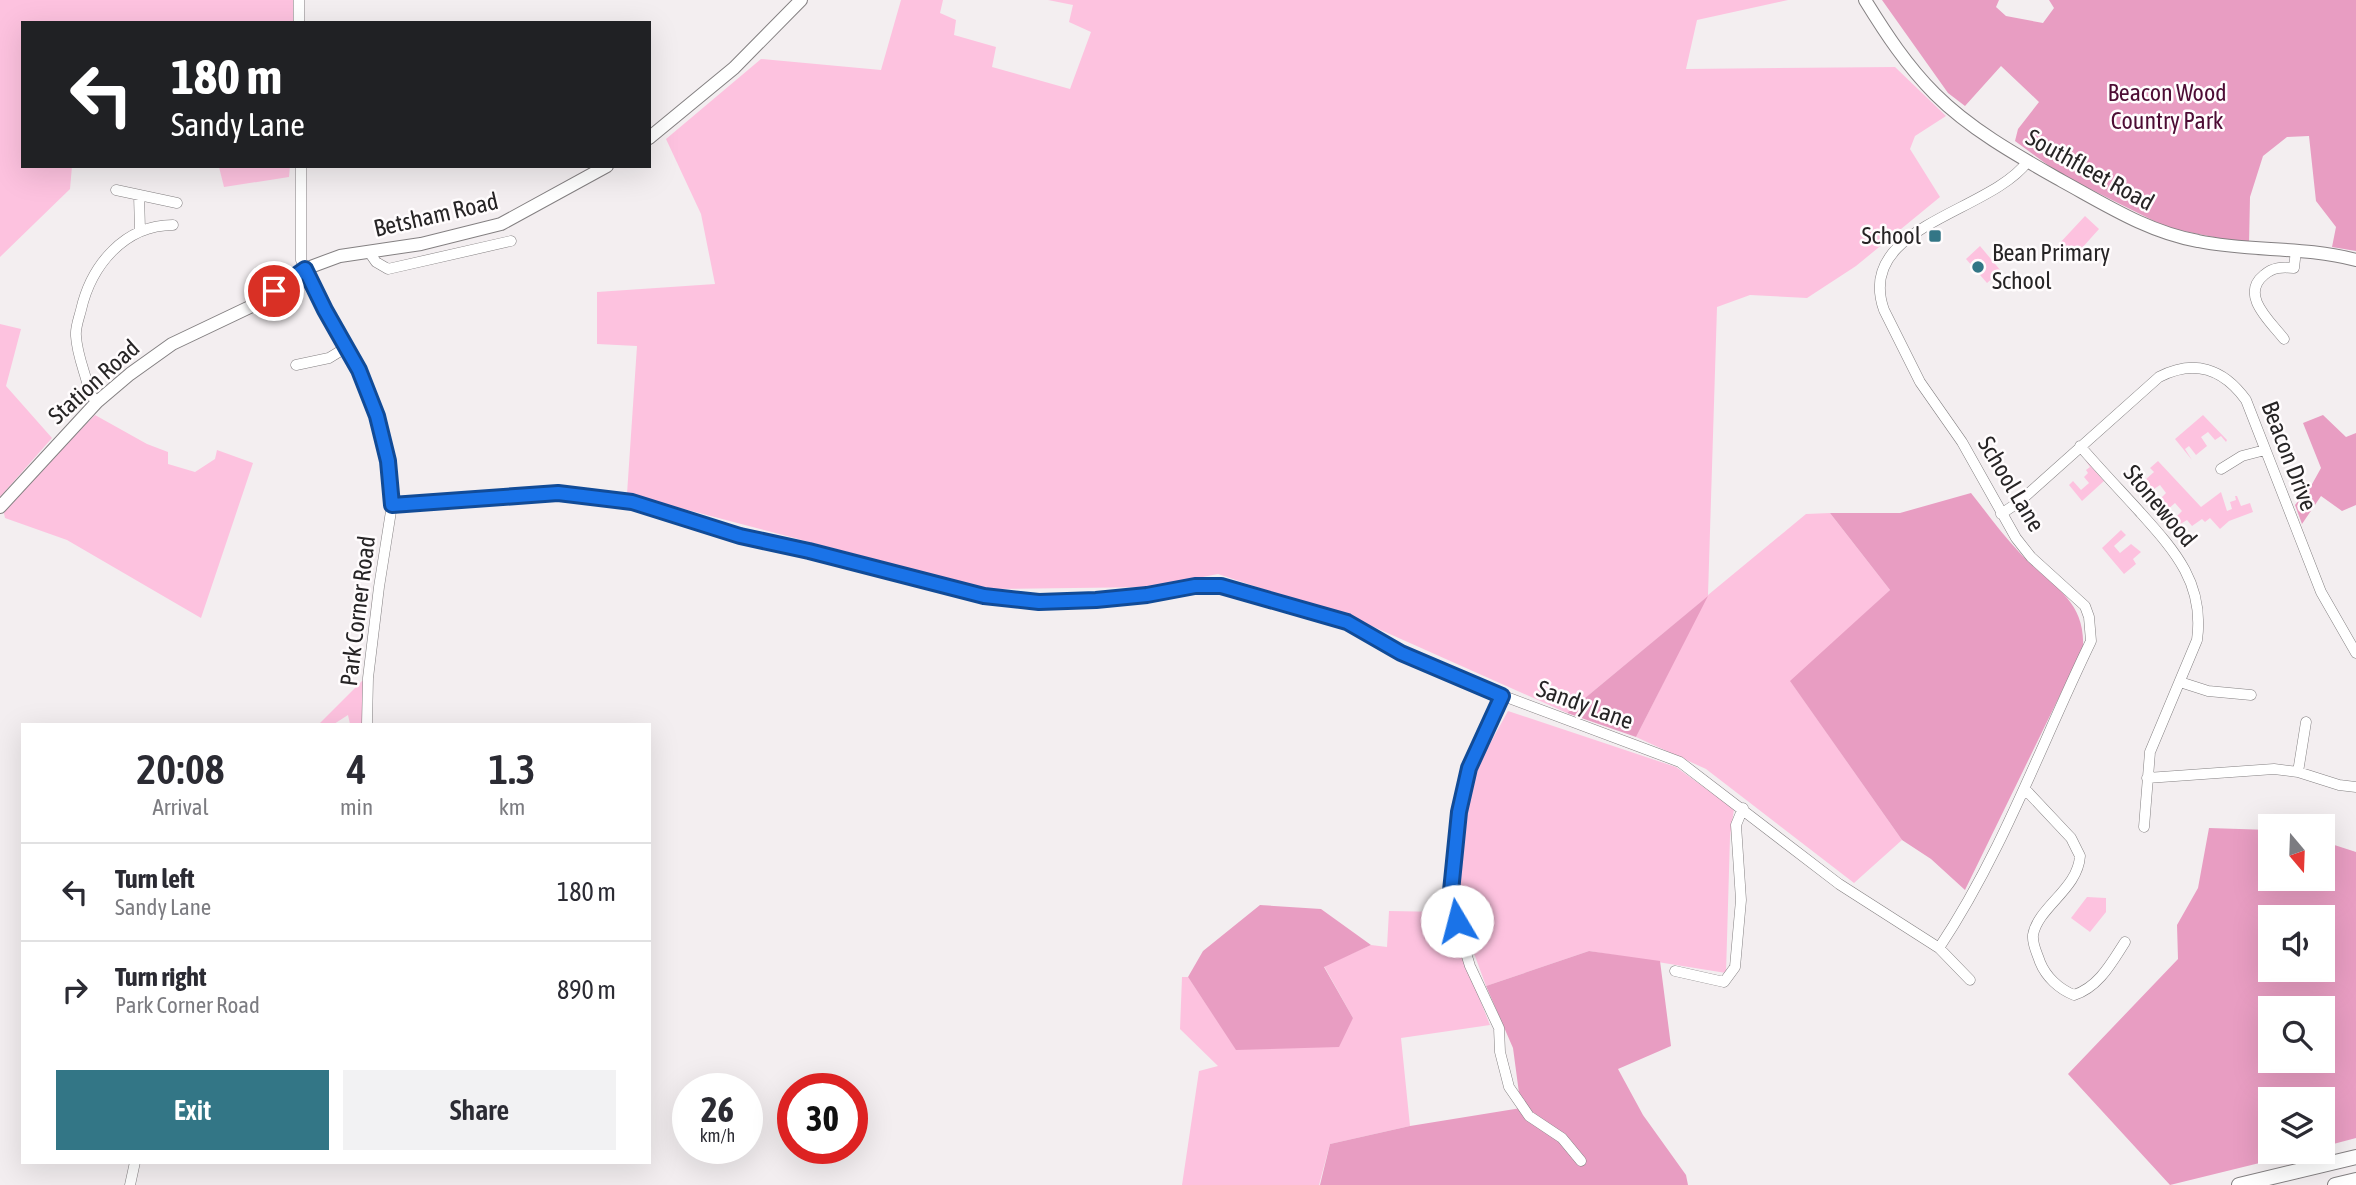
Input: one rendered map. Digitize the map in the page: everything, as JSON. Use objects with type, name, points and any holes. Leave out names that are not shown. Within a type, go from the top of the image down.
[{"type":"highway","points":[[2239,1185],[2356,1157]]},
{"type":"highway","points":[[2335,1185],[2356,1181]]},
{"type":"main road","points":[[651,136],[734,68],[801,0]]},
{"type":"main road","name":"Southfleet Road","points":[[1866,0],[1906,62],[1938,97],[1983,133],[2126,217],[2172,235],[2221,246],[2319,251],[2356,260]]},
{"type":"main road","name":"Betsham Road","points":[[305,269],[340,256],[421,244],[501,224],[603,168]]},
{"type":"main road","name":"Station Road","points":[[0,507],[97,402],[159,352],[254,305],[305,269]]},
{"type":"street","points":[[299,0],[299,21]]},
{"type":"street","name":"School Lane","points":[[1939,948],[1964,912],[2025,789],[2091,641],[2091,630],[2085,606],[2031,556],[2016,538],[1967,451],[1927,393],[1883,308],[1880,281],[1886,260],[1902,241],[1995,188],[2028,161]]},
{"type":"street","name":"Park Corner Road","points":[[301,168],[301,259],[325,310],[359,370],[377,416],[388,461],[392,505],[368,678],[367,723]]},
{"type":"street","points":[[117,190],[177,203]]},
{"type":"street","points":[[139,195],[140,230]]},
{"type":"street","points":[[97,402],[90,394],[75,334],[83,299],[97,267],[116,247],[140,230],[173,225]]},
{"type":"street","points":[[369,252],[376,262],[388,269],[511,241]]},
{"type":"street","points":[[2284,339],[2258,305],[2254,297],[2255,288],[2259,278],[2269,271],[2280,267],[2294,268],[2296,250]]},
{"type":"street","points":[[296,365],[329,358],[347,347]]},
{"type":"street","name":"Beacon Drive","points":[[2001,514],[2019,502],[2159,377],[2173,370],[2189,367],[2214,372],[2235,386],[2246,400],[2321,593],[2356,653]]},
{"type":"street","name":"Stonewood","points":[[2080,446],[2168,544],[2190,579],[2194,593],[2199,631],[2194,649],[2150,752],[2144,827]]},
{"type":"street","points":[[2221,469],[2242,456],[2264,450]]},
{"type":"street","name":"Sandy Lane","points":[[392,505],[558,493],[632,502],[740,536],[984,596],[1039,602],[1096,600],[1147,595],[1195,586],[1221,586],[1347,622],[1401,653],[1502,696],[1680,762],[1839,884],[1939,948],[1970,980]]},
{"type":"street","points":[[2180,682],[2208,691],[2251,695]]},
{"type":"street","points":[[1502,696],[1469,768],[1459,812],[1451,891],[1470,967],[1499,1028],[1500,1052],[1509,1087],[1529,1116],[1562,1138],[1581,1161]]},
{"type":"street","points":[[2298,772],[2306,722]]},
{"type":"street","points":[[2147,778],[2274,769],[2298,772],[2339,785],[2356,787]]},
{"type":"street","points":[[2025,789],[2071,838],[2080,857],[2076,874],[2034,931],[2033,942],[2043,970],[2067,992],[2074,995],[2081,993],[2106,972],[2126,942]]},
{"type":"street","points":[[1675,971],[1724,982],[1735,967],[1741,900],[1736,825],[1743,808]]},
{"type":"street","points":[[130,1185],[135,1164]]},
{"type":"shaded area","points":[[0,0],[293,0],[293,21],[21,21],[21,168],[72,168],[70,189],[0,257]]},
{"type":"shaded area","points":[[901,0],[943,0],[940,13],[956,20],[954,35],[996,47],[992,67],[1070,89],[1091,32],[1069,22],[1073,5],[1048,0],[1788,0],[1697,20],[1686,69],[1895,67],[1946,116],[1915,136],[1910,149],[1940,197],[1856,266],[1807,298],[1750,295],[1717,307],[1708,595],[1806,514],[1830,513],[1890,590],[1791,682],[1902,840],[1854,883],[1706,769],[1636,737],[1706,598],[1567,713],[1365,623],[1218,574],[1152,587],[988,589],[627,494],[637,346],[597,344],[597,292],[715,284],[701,214],[666,139],[761,59],[881,70]]},
{"type":"shaded area","points":[[219,168],[290,168],[289,177],[224,187]]},
{"type":"shaded area","points":[[2085,216],[2099,229],[2073,258],[2058,245]]},
{"type":"shaded area","points":[[1980,246],[2001,271],[1987,283],[1966,259]]},
{"type":"shaded area","points":[[0,324],[21,329],[6,386],[52,438],[0,497]]},
{"type":"shaded area","points":[[95,415],[147,444],[168,452],[168,464],[195,472],[215,459],[217,450],[253,463],[201,618],[67,540],[5,518],[3,509]]},
{"type":"shaded area","points":[[2203,415],[2227,440],[2226,442],[2221,436],[2215,440],[2208,432],[2201,437],[2207,446],[2196,455],[2189,446],[2185,449],[2192,460],[2175,439]]},
{"type":"shaded area","points":[[2085,460],[2104,481],[2082,501],[2069,485],[2073,481],[2081,490],[2089,483],[2084,477],[2090,467]]},
{"type":"shaded area","points":[[2158,461],[2201,507],[2221,492],[2227,511],[2232,509],[2230,502],[2236,500],[2237,496],[2241,506],[2250,503],[2253,512],[2229,521],[2220,529],[2210,518],[2205,522],[2202,519],[2192,526],[2187,520],[2177,526],[2181,521],[2177,516],[2182,511],[2175,503],[2167,510],[2160,499],[2166,493],[2160,485],[2154,489],[2145,480],[2154,472],[2150,468]]},
{"type":"shaded area","points":[[2121,530],[2126,535],[2114,546],[2120,553],[2131,544],[2141,552],[2133,559],[2136,564],[2124,574],[2102,548]]},
{"type":"shaded area","points":[[362,681],[365,682],[364,723],[350,723],[348,715],[336,723],[320,723]]},
{"type":"shaded area","points":[[1508,711],[1676,767],[1734,809],[1730,837],[1726,973],[1589,951],[1486,986],[1468,937],[1457,892],[1465,817],[1477,767]]},
{"type":"shaded area","points":[[2087,897],[2106,898],[2106,912],[2090,932],[2071,918]]},
{"type":"shaded area","points":[[1389,911],[1445,912],[1490,1025],[1401,1038],[1410,1126],[1330,1144],[1319,1185],[1182,1185],[1199,1071],[1218,1066],[1180,1029],[1182,977],[1188,977],[1236,1049],[1353,1018],[1324,966],[1371,945],[1387,947]]},
{"type":"green space","name":"Beacon Wood Country Park","points":[[1882,0],[1999,0],[1996,7],[2006,16],[2043,23],[2054,8],[2049,0],[2356,0],[2356,251],[2332,247],[2336,227],[2316,201],[2309,136],[2287,137],[2263,156],[2250,197],[2249,244],[2168,228],[2060,174],[2015,141],[2018,129],[2039,102],[2001,66],[1965,106],[1948,93]]},
{"type":"green space","points":[[2323,415],[2346,437],[2356,433],[2356,505],[2342,511],[2321,496],[2302,524],[2295,505],[2311,486],[2321,468],[2303,423]]},
{"type":"green space","points":[[1971,493],[2030,564],[2072,604],[2082,631],[2083,648],[1965,890],[1931,859],[1902,840],[1790,681],[1890,590],[1830,513],[1900,513]]},
{"type":"green space","points":[[1708,596],[1636,737],[1567,713]]},
{"type":"green space","points":[[2209,828],[2258,830],[2258,891],[2335,891],[2335,845],[2356,852],[2356,1138],[2335,1144],[2335,1087],[2258,1087],[2258,1163],[2170,1185],[2068,1074],[2178,959],[2177,925],[2198,888]]},
{"type":"green space","points":[[1260,905],[1321,909],[1371,945],[1324,967],[1353,1018],[1339,1047],[1236,1050],[1188,977],[1203,951]]},
{"type":"green space","points":[[1589,951],[1660,961],[1671,1046],[1618,1069],[1643,1115],[1686,1175],[1688,1185],[1320,1185],[1330,1144],[1410,1126],[1521,1108],[1513,1048],[1486,986]]},
{"type":"place","name":"School","points":[[1935,236]]},
{"type":"place","name":"Bean Primary School","points":[[1978,267]]},
{"type":"route","points":[[274,291],[305,269],[359,370],[377,416],[388,461],[392,505],[558,493],[632,502],[740,536],[984,596],[1039,602],[1096,600],[1147,595],[1195,586],[1221,586],[1347,622],[1401,653],[1502,696],[1469,768],[1459,812],[1451,891],[1457,921]]}]
